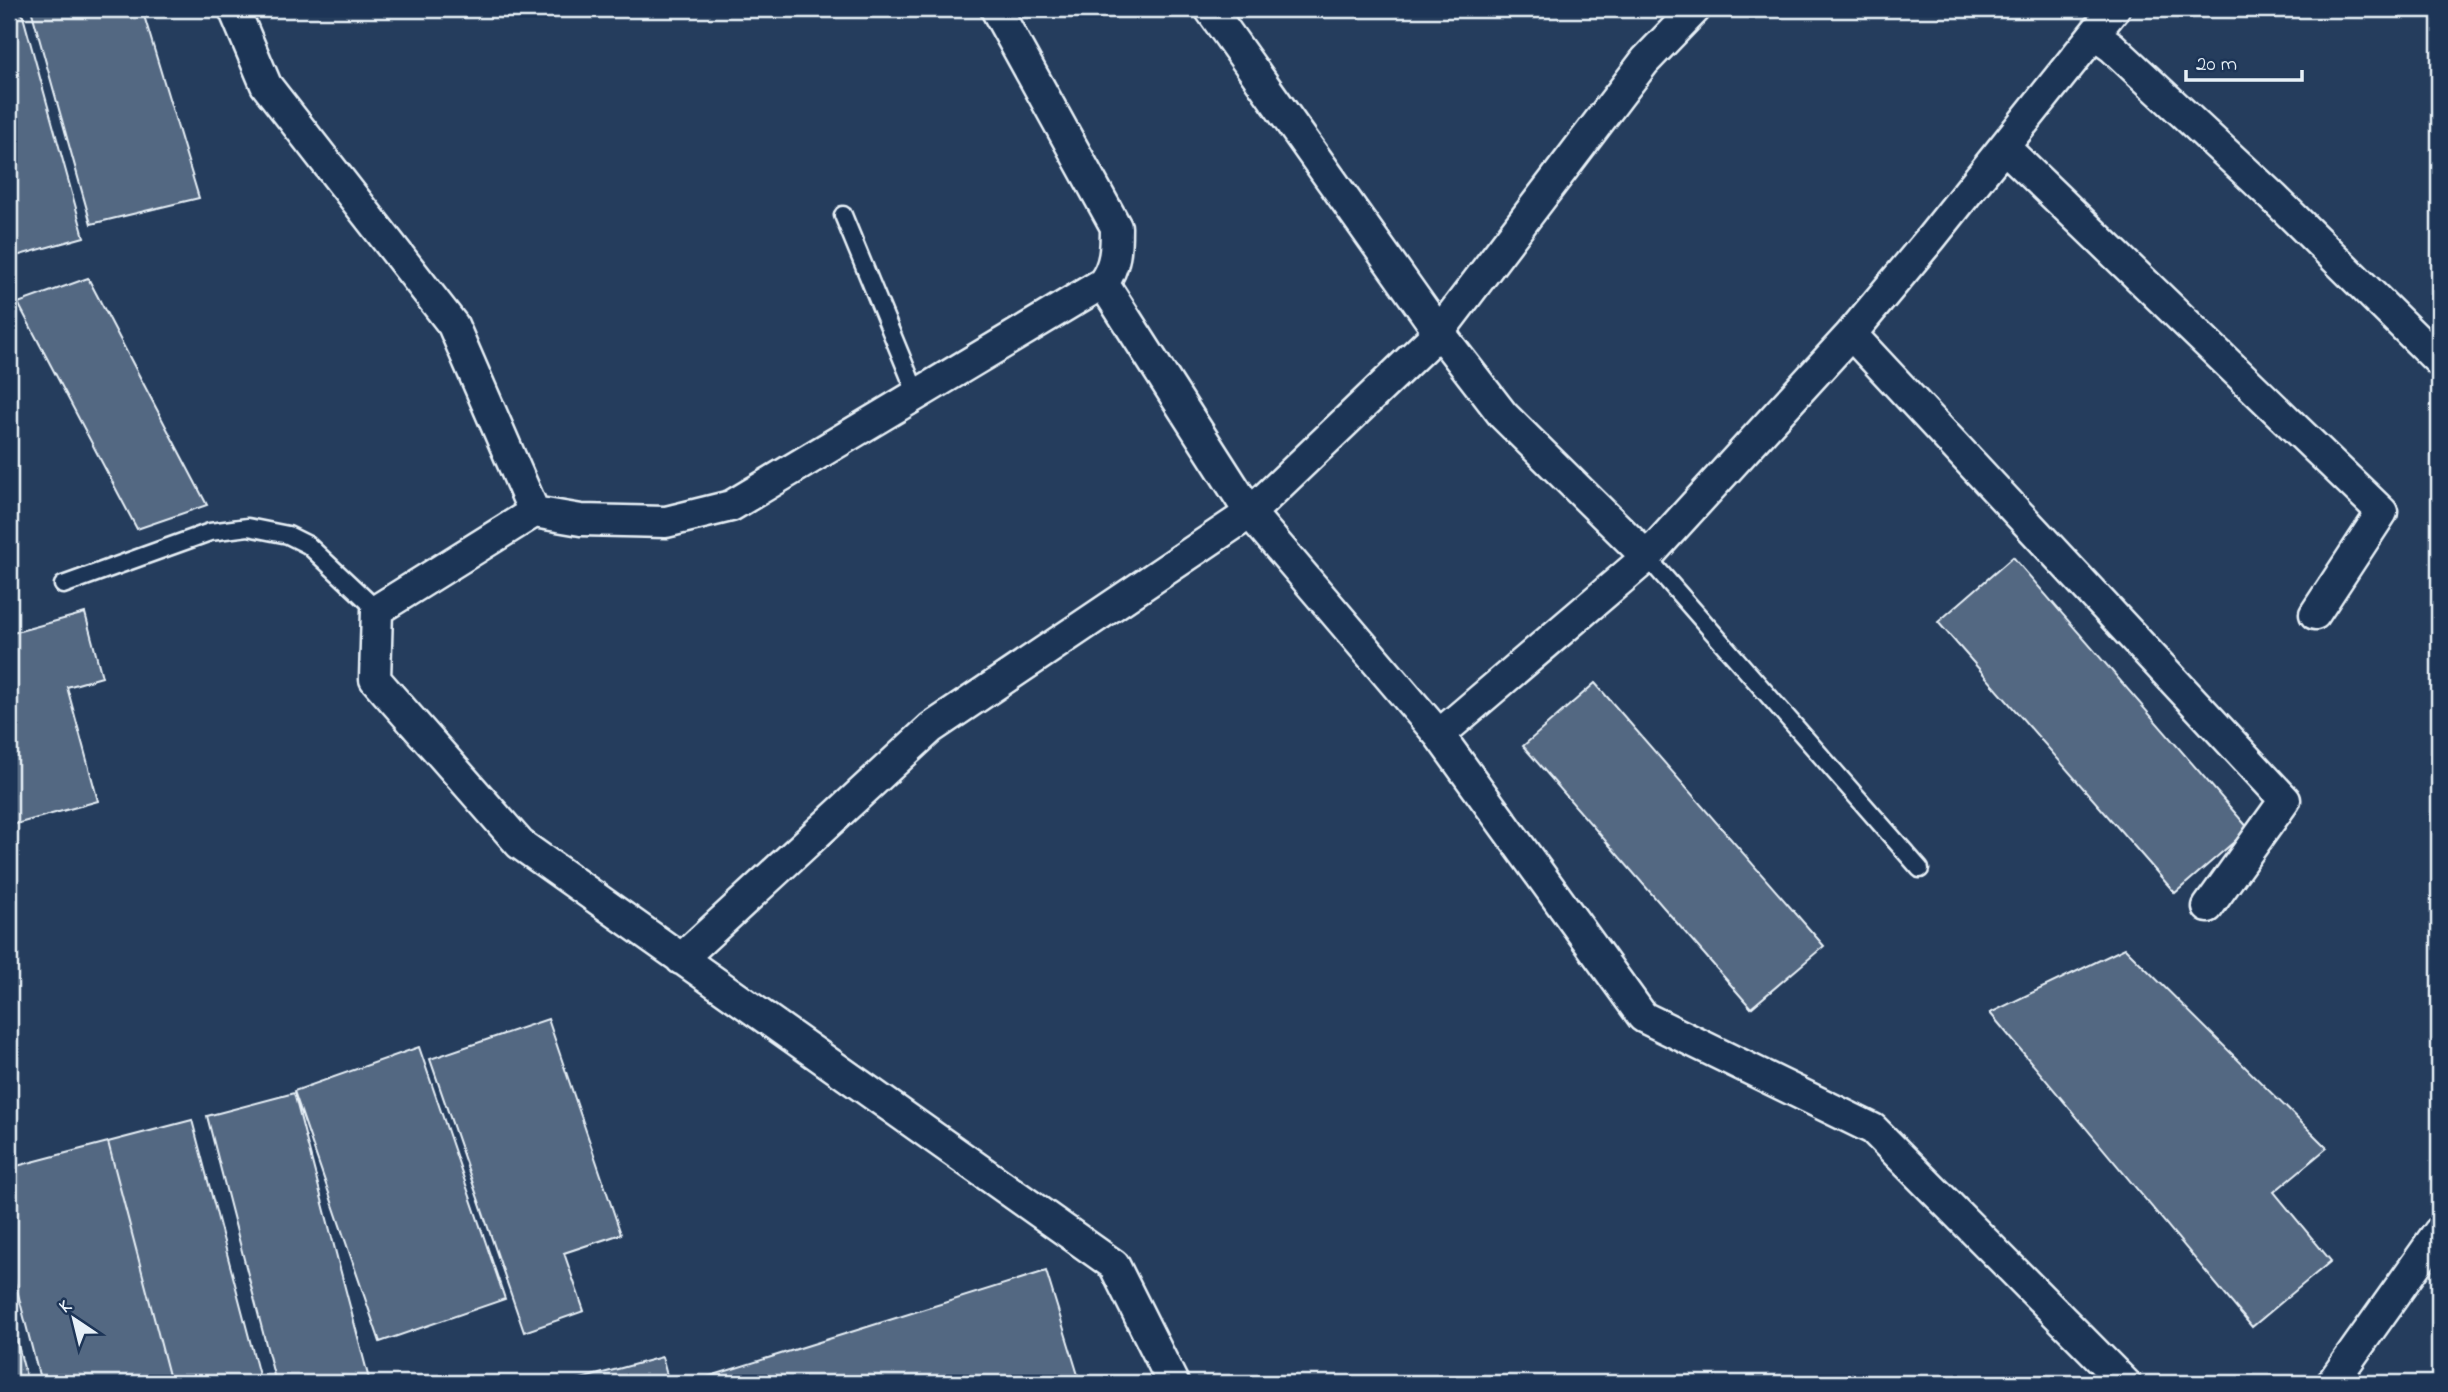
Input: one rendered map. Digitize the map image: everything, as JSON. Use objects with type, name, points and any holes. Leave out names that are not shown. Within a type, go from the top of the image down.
[{"type":"street","points":[[234,9],[266,85],[453,325],[534,512]]},
{"type":"street","points":[[996,9],[1116,227],[1117,251],[1108,277],[1103,283],[732,506],[666,522],[580,520],[534,512],[377,610],[375,679],[520,844],[1114,1265],[1173,1383]]},
{"type":"street","points":[[1210,9],[1439,332],[1503,415],[1647,557]]},
{"type":"street","points":[[681,959],[931,728],[1250,513],[1439,332],[1645,61],[1695,9]]},
{"type":"street","points":[[1439,735],[1647,557],[1851,334],[2114,9]]},
{"type":"street","points":[[2094,34],[2112,47],[2273,197],[2439,361]]},
{"type":"street","points":[[2004,147],[2382,512],[2315,614]]},
{"type":"street","points":[[1103,283],[1250,513],[1439,735],[1643,1017],[1873,1129],[2126,1383]]},
{"type":"street","points":[[1851,334],[2285,800],[2208,907]]},
{"type":"street","points":[[2332,1383],[2439,1232]]},
{"type":"lane","points":[[843,215],[917,395]]},
{"type":"lane","points":[[63,585],[210,532],[248,527],[288,535],[308,545],[377,610]]},
{"type":"lane","points":[[1647,557],[1920,869]]},
{"type":"building","points":[[9,9],[21,9],[84,237],[9,258]]},
{"type":"building","points":[[31,9],[142,9],[199,198],[91,224]]},
{"type":"building","points":[[88,278],[207,505],[137,529],[18,303]]},
{"type":"building","points":[[2013,557],[2249,829],[2175,893],[1938,622]]},
{"type":"building","points":[[85,613],[102,677],[67,687],[98,801],[9,826],[9,634]]},
{"type":"building","points":[[1595,683],[1824,946],[1751,1008],[1523,746]]},
{"type":"building","points":[[2125,948],[2327,1148],[2274,1192],[2331,1261],[2252,1327],[1990,1013]]},
{"type":"building","points":[[548,1019],[621,1234],[564,1253],[584,1311],[524,1332],[430,1059]]},
{"type":"building","points":[[419,1047],[505,1299],[380,1342],[294,1091]]},
{"type":"building","points":[[294,1093],[370,1383],[276,1383],[207,1116]]},
{"type":"building","points":[[192,1120],[261,1383],[171,1383],[108,1142]]},
{"type":"building","points":[[108,1142],[171,1383],[41,1383],[9,1259],[9,1168]]},
{"type":"building","points":[[1046,1271],[1078,1375],[1051,1383],[688,1383]]},
{"type":"building","points":[[9,1311],[28,1383],[9,1383]]},
{"type":"building","points":[[662,1357],[669,1383],[566,1383]]}]
